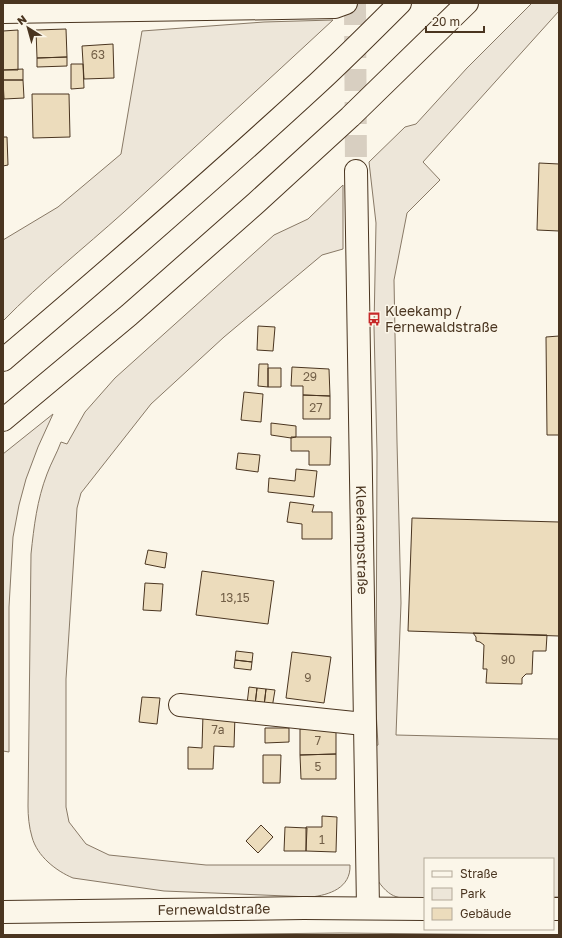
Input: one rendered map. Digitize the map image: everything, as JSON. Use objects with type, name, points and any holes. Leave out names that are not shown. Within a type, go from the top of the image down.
[{"type":"main road","points":[[3,12],[335,7],[346,3]]},
{"type":"main road","points":[[3,360],[98,280],[224,169],[319,82],[400,3]]},
{"type":"main road","points":[[3,420],[123,320],[256,203],[350,117],[467,3]]},
{"type":"main road","name":"Kleekampstraße","points":[[356,171],[368,908]]},
{"type":"main road","points":[[180,705],[364,724]]},
{"type":"main road","name":"Fernewaldstraße","points":[[3,912],[368,908],[424,909]]},
{"type":"green space","points":[[532,3],[559,3],[559,11],[423,162],[440,180],[407,213],[394,280],[401,603],[396,735],[559,739],[559,897],[554,897],[554,858],[424,858],[424,898],[404,898],[393,896],[383,888],[378,881],[375,746],[378,745],[376,710],[377,453],[374,327],[376,223],[369,162],[405,127],[416,124],[467,68]]},
{"type":"green space","points":[[333,20],[3,321],[3,240],[58,207],[121,154],[142,31],[264,22]]},
{"type":"green space","points":[[343,185],[343,249],[322,255],[224,337],[151,404],[81,493],[77,508],[66,679],[66,807],[69,822],[86,844],[109,855],[206,865],[350,865],[347,879],[343,885],[332,892],[311,897],[164,891],[73,878],[54,867],[38,850],[34,844],[28,814],[31,554],[38,503],[49,470],[61,442],[67,444],[85,412],[115,378],[274,235],[308,219]]},
{"type":"green space","points":[[53,414],[26,479],[13,537],[9,607],[9,752],[3,751],[3,454]]},
{"type":"green space","points":[[340,933],[542,935],[168,935]]},
{"type":"building","points":[[66,29],[67,57],[37,58],[36,30]]},
{"type":"building","points":[[18,30],[18,70],[3,70],[3,31]]},
{"type":"building","points":[[113,44],[114,78],[84,79],[82,46]]},
{"type":"building","points":[[67,57],[67,66],[37,67],[37,58]]},
{"type":"building","points":[[71,64],[83,64],[84,88],[71,89]]},
{"type":"building","points":[[23,69],[23,80],[3,80],[3,70]]},
{"type":"building","points":[[3,80],[23,80],[24,98],[4,99]]},
{"type":"building","points":[[32,94],[69,94],[70,137],[33,138]]},
{"type":"building","points":[[3,137],[7,137],[8,165],[3,166]]},
{"type":"building","points":[[539,163],[559,164],[559,231],[537,230]]},
{"type":"building","points":[[258,326],[275,327],[273,351],[257,350]]},
{"type":"building","points":[[559,336],[559,435],[547,435],[546,337]]},
{"type":"building","points":[[259,364],[268,364],[268,387],[258,386]]},
{"type":"building","points":[[292,367],[329,369],[330,396],[303,395],[303,386],[291,386]]},
{"type":"building","points":[[268,368],[281,368],[281,387],[268,387]]},
{"type":"building","points":[[244,392],[263,394],[261,422],[241,420]]},
{"type":"building","points":[[303,395],[330,396],[330,419],[303,419]]},
{"type":"building","points":[[271,423],[296,426],[296,437],[291,438],[271,435]]},
{"type":"building","points":[[291,437],[331,437],[330,465],[309,465],[309,451],[291,451]]},
{"type":"building","points":[[238,453],[260,455],[258,472],[236,469]]},
{"type":"building","points":[[296,469],[317,471],[314,497],[268,492],[269,478],[295,481]]},
{"type":"building","points":[[290,502],[314,505],[312,512],[332,512],[332,539],[302,539],[302,524],[287,522]]},
{"type":"building","points":[[412,518],[559,522],[559,636],[408,631]]},
{"type":"building","points":[[148,550],[167,553],[165,568],[145,564]]},
{"type":"building","points":[[202,571],[274,581],[268,624],[196,615]]},
{"type":"building","points":[[145,583],[163,584],[161,611],[143,610]]},
{"type":"building","points":[[473,633],[547,635],[546,651],[533,651],[532,674],[526,674],[522,678],[522,684],[486,683],[487,669],[483,669],[484,645],[476,641],[476,637]]},
{"type":"building","points":[[236,651],[253,653],[252,662],[235,660]]},
{"type":"building","points":[[292,652],[331,657],[324,703],[286,698]]},
{"type":"building","points":[[235,660],[252,662],[251,670],[234,668]]},
{"type":"building","points":[[249,687],[257,688],[255,705],[247,704]]},
{"type":"building","points":[[257,688],[266,689],[264,706],[255,705]]},
{"type":"building","points":[[266,689],[275,690],[272,708],[264,706]]},
{"type":"building","points":[[142,697],[160,698],[157,724],[139,722]]},
{"type":"building","points":[[203,714],[235,715],[234,747],[214,746],[213,769],[188,769],[188,747],[202,748]]},
{"type":"building","points":[[265,728],[289,728],[289,742],[265,743]]},
{"type":"building","points":[[336,728],[336,754],[300,755],[300,729]]},
{"type":"building","points":[[336,754],[336,779],[301,779],[300,755]]},
{"type":"building","points":[[263,755],[281,755],[280,783],[263,783]]},
{"type":"building","points":[[322,816],[337,817],[336,852],[306,851],[306,827],[322,827]]},
{"type":"building","points":[[261,825],[273,837],[258,853],[246,841]]},
{"type":"building","points":[[285,827],[307,828],[306,851],[284,851]]},
{"type":"tunnel","points":[[355,3],[356,171]]},
{"type":"place","name":"Kleekamp / Fernewaldstraße","points":[[374,319]]}]
